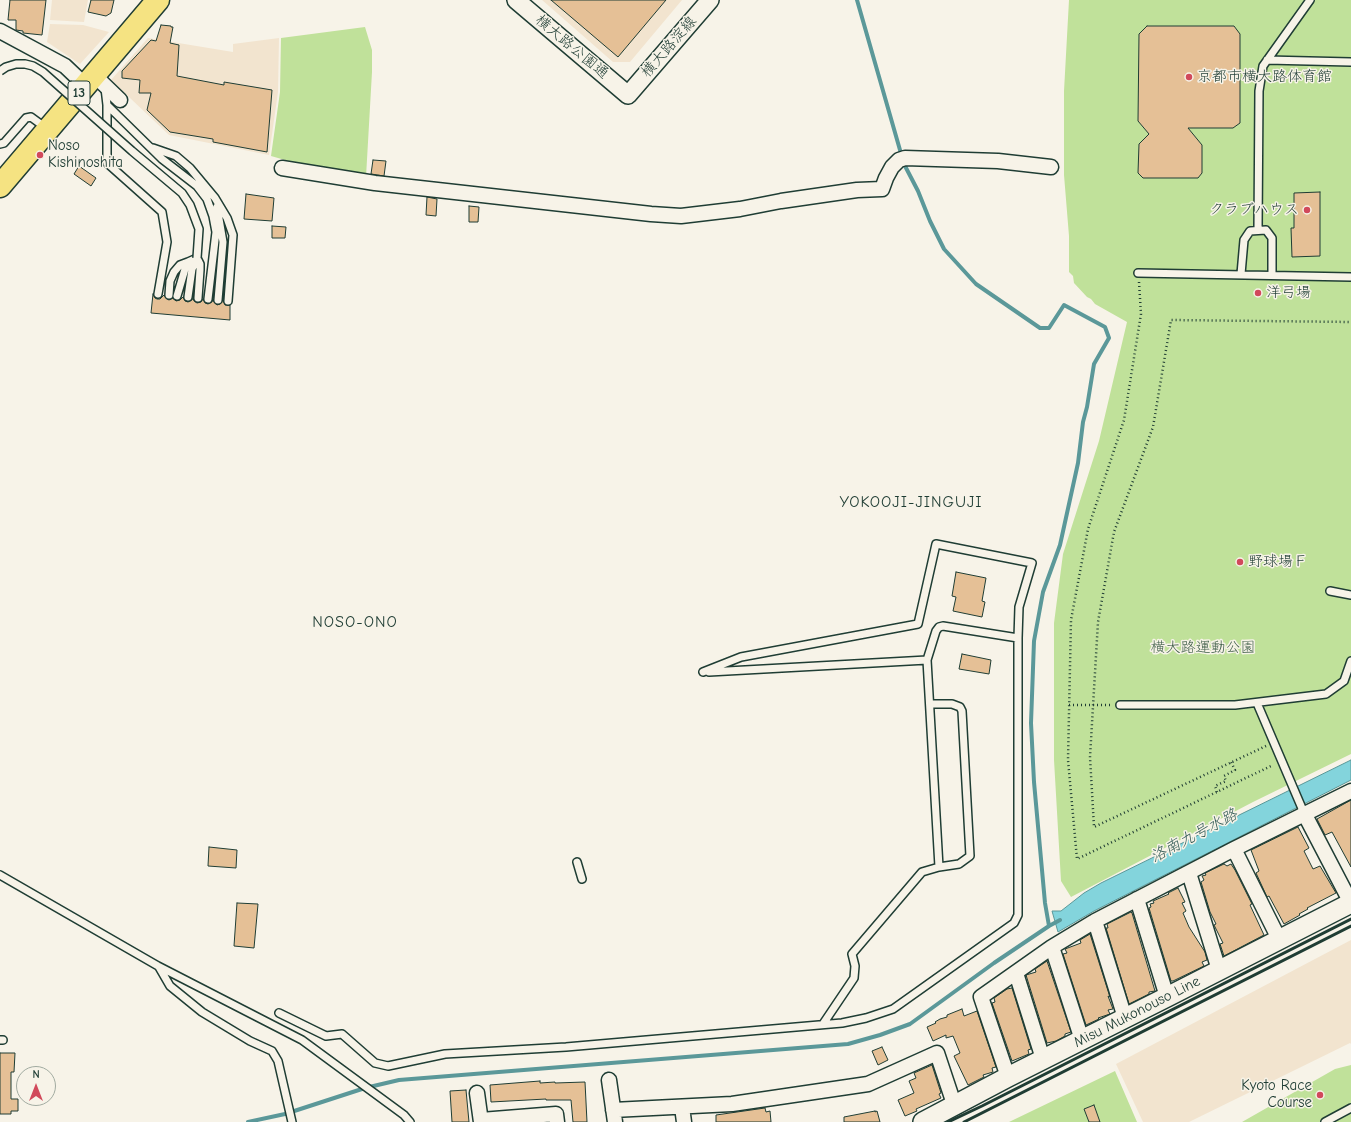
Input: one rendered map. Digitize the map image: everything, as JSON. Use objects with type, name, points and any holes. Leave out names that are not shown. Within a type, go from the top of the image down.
[{"type":"main road","name":"13","points":[[0,186],[41,124],[94,82],[158,0]]},
{"type":"main road","name":"Misu Mukonouso Line","points":[[923,1122],[954,1104],[1042,1059],[1168,998],[1219,970],[1280,941],[1351,903]]},
{"type":"street","name":"横大路公園通","points":[[516,0],[628,95]]},
{"type":"street","name":"横大路淀線","points":[[628,95],[710,0]]},
{"type":"street","points":[[0,32],[94,82],[114,102]]},
{"type":"street","points":[[282,168],[375,183],[638,213],[681,216],[740,209],[781,201],[857,190],[882,189],[892,167],[902,159],[998,161],[1051,167]]},
{"type":"street","points":[[1008,1077],[981,997],[1052,947],[1095,921],[1189,874],[1302,810],[1351,791]]},
{"type":"street","points":[[1302,810],[1351,903]]},
{"type":"street","points":[[1234,849],[1280,941]]},
{"type":"street","points":[[1189,874],[1219,970]]},
{"type":"street","points":[[1137,899],[1168,998]]},
{"type":"street","points":[[1095,921],[1125,1018]]},
{"type":"street","points":[[1052,947],[1082,1040]]},
{"type":"street","points":[[1016,973],[1042,1059]]},
{"type":"street","points":[[609,1080],[614,1116],[682,1107],[732,1104],[868,1084],[937,1053],[954,1104]]},
{"type":"street","points":[[477,1093],[481,1121],[556,1114],[557,1122]]},
{"type":"street","points":[[682,1107],[684,1122]]},
{"type":"lane","points":[[1258,230],[1259,91],[1263,66],[1310,0]]},
{"type":"lane","points":[[1267,60],[1351,62]]},
{"type":"lane","points":[[0,71],[6,67],[16,64],[25,64],[33,66],[43,72],[182,193],[190,205],[199,229],[197,258],[192,269],[188,297]]},
{"type":"lane","points":[[114,102],[162,158],[196,186],[207,199],[214,216],[216,232],[208,299]]},
{"type":"lane","points":[[114,102],[107,163],[162,212],[167,242],[158,294]]},
{"type":"lane","points":[[0,144],[4,143],[26,118],[31,117],[41,124]]},
{"type":"lane","points":[[153,148],[176,156],[190,168],[215,198],[227,218],[233,235],[228,301]]},
{"type":"lane","points":[[215,198],[220,218],[223,242],[218,300]]},
{"type":"lane","points":[[1242,274],[1244,240],[1250,231],[1258,230],[1266,230],[1272,238],[1272,274]]},
{"type":"lane","points":[[168,295],[170,281],[174,272],[180,265],[197,258]]},
{"type":"lane","points":[[197,258],[200,264],[198,298]]},
{"type":"lane","points":[[177,296],[188,262]]},
{"type":"lane","points":[[1138,273],[1272,274],[1351,277]]},
{"type":"lane","points":[[279,1013],[326,1036],[342,1034],[375,1063],[388,1066],[445,1054],[566,1047],[842,1023],[866,1018],[893,1009],[1014,923],[1018,915],[1019,607],[1032,563],[936,544],[918,624],[741,657],[703,672],[927,660]]},
{"type":"lane","points":[[1330,591],[1351,595]]},
{"type":"lane","points":[[939,867],[927,660],[936,631],[939,627],[944,626],[1018,638]]},
{"type":"lane","points":[[1120,705],[1235,705],[1326,694],[1344,681],[1351,661]]},
{"type":"lane","points":[[1257,703],[1302,810]]},
{"type":"lane","points":[[823,1024],[854,978],[855,966],[852,954],[922,872],[958,864],[970,856],[962,711],[960,707],[952,704],[930,704]]},
{"type":"lane","points":[[577,862],[582,879]]},
{"type":"lane","points":[[0,875],[158,966],[302,1040],[404,1115],[410,1122]]},
{"type":"lane","points":[[158,966],[170,986],[202,1012],[250,1041],[272,1051],[278,1061],[292,1122]]},
{"type":"lane","points":[[1325,1122],[1351,1108]]},
{"type":"path","points":[[1138,273],[1141,314],[1124,420],[1088,529],[1071,620],[1068,760],[1077,859],[1281,761]]},
{"type":"path","points":[[1274,742],[1094,827],[1090,757],[1098,622],[1114,532],[1153,427],[1171,320],[1351,322]]},
{"type":"path","points":[[1070,704],[1120,705]]},
{"type":"path","points":[[1217,792],[1214,786],[1226,780],[1224,776],[1235,770],[1231,762]]},
{"type":"shaded area","points":[[52,0],[88,0],[84,22],[50,20]]},
{"type":"shaded area","points":[[542,0],[682,0],[630,62],[613,62]]},
{"type":"shaded area","points":[[50,24],[83,25],[109,32],[80,64],[47,42]]},
{"type":"shaded area","points":[[148,38],[233,52],[233,44],[279,38],[278,92],[269,155],[169,135],[111,80]]},
{"type":"shaded area","points":[[1351,940],[1351,1044],[1350,1043],[1189,1122],[1143,1122],[1116,1064]]},
{"type":"green space","name":"横大路運動公園","points":[[1069,0],[1351,0],[1351,754],[1253,802],[1071,897],[1061,881],[1054,760],[1054,623],[1063,554],[1099,441],[1127,322],[1095,304],[1074,283],[1073,276],[1069,272],[1069,236],[1064,175],[1064,91]]},
{"type":"green space","points":[[365,27],[372,50],[366,177],[292,162],[271,156],[280,92],[281,38]]},
{"type":"green space","name":"Kyoto Race Course","points":[[1351,1065],[1351,1122],[1242,1122],[1335,1069]]},
{"type":"green space","points":[[1115,1071],[1137,1122],[1009,1122]]},
{"type":"water","points":[[1351,760],[1351,780],[1094,911],[1058,932],[1052,911],[1061,911],[1084,893],[1101,883]]},
{"type":"building","points":[[10,0],[46,0],[42,35],[23,33],[23,31],[16,30],[16,20],[8,20]]},
{"type":"building","points":[[91,0],[114,0],[111,13],[106,16],[88,12]]},
{"type":"building","points":[[551,0],[666,0],[618,57]]},
{"type":"building","points":[[161,25],[173,27],[170,43],[179,45],[177,76],[224,85],[224,82],[272,90],[267,152],[213,142],[213,139],[170,132],[147,110],[151,93],[139,93],[140,80],[122,78],[122,71],[151,40],[156,41]]},
{"type":"building","name":"京都市横大路体育館","points":[[1147,26],[1234,26],[1240,34],[1240,123],[1233,128],[1188,128],[1202,145],[1202,173],[1198,178],[1143,178],[1138,173],[1139,144],[1149,134],[1138,121],[1139,34]]},
{"type":"building","points":[[373,160],[386,161],[384,176],[371,174]]},
{"type":"building","points":[[79,166],[96,178],[91,186],[74,174]]},
{"type":"building","name":"クラブハウス","points":[[1320,192],[1320,256],[1292,257],[1291,228],[1294,228],[1294,193]]},
{"type":"building","points":[[246,194],[274,198],[272,221],[244,219]]},
{"type":"building","points":[[427,197],[437,199],[436,216],[426,215]]},
{"type":"building","points":[[469,206],[479,207],[478,222],[469,222]]},
{"type":"building","points":[[272,226],[286,227],[285,238],[272,238]]},
{"type":"building","points":[[153,294],[157,299],[160,299],[164,295],[169,300],[173,298],[176,301],[183,297],[185,301],[188,302],[193,298],[197,303],[201,302],[203,299],[205,303],[208,304],[212,302],[213,299],[217,305],[223,300],[225,305],[230,305],[230,320],[151,313]]},
{"type":"building","points":[[956,572],[986,578],[982,601],[985,602],[982,617],[953,611],[956,597],[952,596]]},
{"type":"building","points":[[962,654],[991,660],[989,674],[959,669]]},
{"type":"building","points":[[1351,800],[1351,867],[1332,832],[1325,835],[1317,819]]},
{"type":"building","points":[[1298,827],[1309,848],[1304,851],[1313,869],[1320,866],[1336,893],[1307,908],[1308,909],[1299,914],[1300,915],[1284,924],[1269,896],[1267,897],[1256,873],[1259,871],[1251,850]]},
{"type":"building","points":[[209,847],[237,850],[236,868],[208,866]]},
{"type":"building","points":[[1224,864],[1227,866],[1231,864],[1235,870],[1252,904],[1250,905],[1264,935],[1224,956],[1220,944],[1223,943],[1214,925],[1216,924],[1210,912],[1201,882],[1204,880],[1202,876],[1206,875],[1205,873]]},
{"type":"building","points":[[1178,888],[1185,902],[1182,903],[1186,911],[1183,913],[1189,927],[1205,952],[1207,960],[1202,962],[1204,966],[1171,981],[1149,908],[1151,907],[1150,904],[1154,903],[1153,901]]},
{"type":"building","points":[[237,903],[258,904],[254,948],[234,946]]},
{"type":"building","points":[[1131,912],[1155,991],[1149,992],[1149,994],[1129,1004],[1106,928],[1108,928],[1107,924]]},
{"type":"building","points":[[1090,934],[1113,1009],[1108,1010],[1110,1014],[1098,1018],[1099,1019],[1086,1025],[1063,954],[1067,953],[1065,949],[1081,943],[1080,940]]},
{"type":"building","points":[[1047,961],[1071,1032],[1065,1034],[1065,1036],[1056,1041],[1047,1043],[1026,975],[1036,972],[1035,969]]},
{"type":"building","points":[[1012,988],[1031,1049],[1028,1050],[1029,1054],[1012,1061],[992,1003],[995,1002],[994,998],[1007,989]]},
{"type":"building","points":[[962,1009],[964,1016],[977,1011],[996,1067],[992,1068],[993,1072],[983,1075],[984,1077],[968,1085],[954,1056],[960,1053],[953,1036],[946,1038],[946,1035],[933,1041],[927,1027],[936,1023],[935,1022],[940,1019],[947,1017],[947,1015]]},
{"type":"building","points":[[882,1047],[888,1060],[878,1065],[872,1051]]},
{"type":"building","points":[[0,1053],[15,1053],[14,1072],[11,1072],[11,1099],[16,1099],[18,1111],[11,1111],[11,1114],[0,1114]]},
{"type":"building","points":[[932,1065],[941,1093],[939,1094],[941,1098],[916,1109],[917,1111],[905,1116],[898,1100],[914,1093],[909,1081],[916,1078],[914,1073]]},
{"type":"building","points":[[540,1081],[540,1083],[585,1082],[587,1122],[573,1122],[571,1100],[546,1099],[491,1102],[490,1085]]},
{"type":"building","points":[[466,1090],[469,1122],[452,1122],[450,1091]]},
{"type":"building","points":[[1094,1105],[1100,1122],[1089,1122],[1084,1109]]},
{"type":"building","points":[[765,1108],[766,1112],[770,1111],[771,1122],[716,1122],[716,1115]]},
{"type":"building","points":[[877,1111],[880,1122],[844,1122],[844,1117]]},
{"type":"waterway","points":[[857,0],[904,164],[944,249],[976,284],[1040,328],[1049,328],[1064,305],[1105,327],[1109,338],[1094,364],[1083,422],[1078,463],[1060,545],[1043,592],[1034,641],[1031,723],[1034,782],[1045,903],[1049,926]]},
{"type":"waterway","points":[[248,1122],[285,1114],[365,1088],[399,1080],[848,1044],[880,1035],[910,1024],[994,963],[1060,920]]},
{"type":"railway","points":[[948,1122],[1351,919]]},
{"type":"railway","points":[[964,1122],[1351,926]]},
{"type":"place","name":"京都市横大路体育館","points":[[1189,77]]},
{"type":"place","name":"Noso Kishinoshita","points":[[40,155]]},
{"type":"place","name":"クラブハウス","points":[[1307,210]]},
{"type":"place","name":"洋弓場","points":[[1258,293]]},
{"type":"place","name":"野球場Ｆ","points":[[1240,562]]},
{"type":"place","name":"Kyoto Race Course","points":[[1320,1095]]},
{"type":"district","name":"YOKOOJI-JINGUJI","points":[[911,502]]},
{"type":"district","name":"NOSO-ONO","points":[[355,622]]},
{"type":"water label","name":"洛南九号水路","points":[[1194,836]]}]
